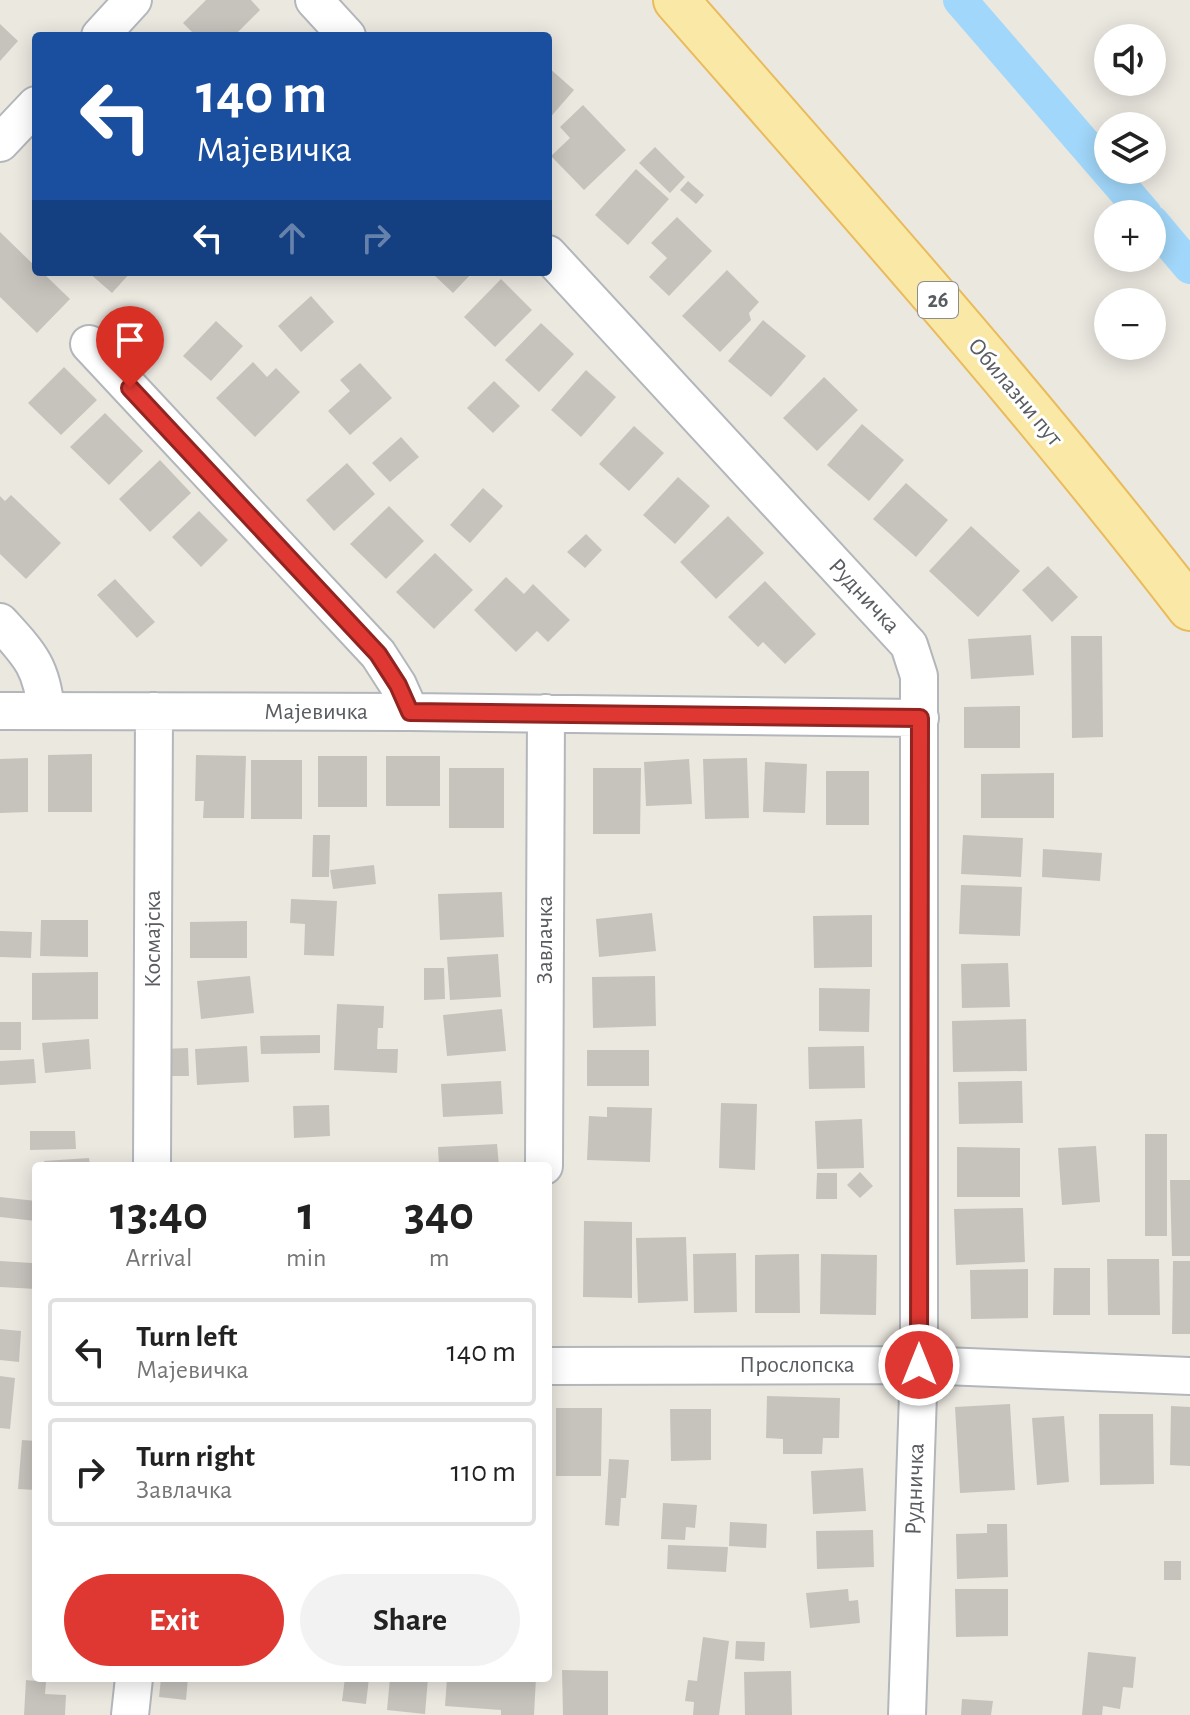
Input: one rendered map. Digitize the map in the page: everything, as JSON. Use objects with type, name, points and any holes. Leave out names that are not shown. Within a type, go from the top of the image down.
[{"type":"main road","name":"Обилазни пут","points":[[676,0],[912,269],[1080,469],[1190,608]]},
{"type":"street","points":[[104,32],[133,0]]},
{"type":"street","points":[[314,0],[343,32]]},
{"type":"street","points":[[0,143],[32,109]]},
{"type":"street","name":"Рудничка","points":[[552,258],[909,645],[919,676],[919,1365],[907,1715]]},
{"type":"street","points":[[89,344],[378,654],[398,685],[410,712]]},
{"type":"street","points":[[0,622],[38,669],[44,686],[46,711]]},
{"type":"street","name":"Мајевичка","points":[[0,711],[920,718]]},
{"type":"street","name":"Космајска","points":[[152,1162],[154,711]]},
{"type":"street","name":"Завлачка","points":[[544,1162],[546,713]]},
{"type":"street","name":"Прослопска","points":[[552,1366],[919,1365],[1190,1376]]},
{"type":"street","points":[[130,1715],[134,1682]]},
{"type":"building","points":[[206,0],[251,0],[260,10],[238,32],[192,32],[183,23]]},
{"type":"building","points":[[0,24],[18,41],[0,61]]},
{"type":"building","points":[[552,71],[574,90],[552,115]]},
{"type":"building","points":[[583,105],[626,150],[584,190],[552,157],[570,138],[560,127]]},
{"type":"building","points":[[655,147],[685,177],[670,193],[639,163]]},
{"type":"building","points":[[636,169],[669,199],[628,245],[595,215]]},
{"type":"building","points":[[688,181],[704,195],[696,204],[680,190]]},
{"type":"building","points":[[677,217],[712,251],[669,296],[649,277],[667,258],[651,243]]},
{"type":"building","points":[[0,232],[32,263],[32,276],[46,276],[70,299],[37,333],[0,297]]},
{"type":"building","points":[[727,270],[759,302],[749,313],[751,320],[720,352],[682,316]]},
{"type":"building","points":[[93,276],[127,276],[112,293]]},
{"type":"building","points":[[435,276],[469,276],[453,293]]},
{"type":"building","points":[[501,279],[532,310],[495,347],[464,317]]},
{"type":"building","points":[[311,296],[334,322],[301,352],[278,326]]},
{"type":"building","points":[[763,320],[806,356],[771,397],[728,361]]},
{"type":"building","points":[[216,321],[243,346],[211,381],[183,356]]},
{"type":"building","points":[[541,323],[574,354],[539,392],[505,360]]},
{"type":"building","points":[[253,362],[267,377],[276,368],[300,392],[255,437],[216,398]]},
{"type":"building","points":[[360,363],[392,398],[350,435],[328,411],[350,391],[340,380]]},
{"type":"building","points":[[64,367],[97,400],[61,435],[28,403]]},
{"type":"building","points":[[586,370],[616,397],[581,437],[551,410]]},
{"type":"building","points":[[824,377],[858,410],[817,451],[783,418]]},
{"type":"building","points":[[494,381],[520,406],[493,433],[467,408]]},
{"type":"building","points":[[105,413],[143,451],[109,485],[70,447]]},
{"type":"building","points":[[862,424],[904,460],[869,501],[827,465]]},
{"type":"building","points":[[634,426],[664,453],[629,491],[599,464]]},
{"type":"building","points":[[401,437],[419,457],[390,482],[372,463]]},
{"type":"building","points":[[160,460],[191,493],[150,532],[119,499]]},
{"type":"building","points":[[347,463],[375,494],[334,531],[306,500]]},
{"type":"building","points":[[678,477],[710,506],[675,544],[643,515]]},
{"type":"building","points":[[906,483],[948,520],[916,557],[873,519]]},
{"type":"building","points":[[483,488],[503,506],[470,543],[450,525]]},
{"type":"building","points":[[11,495],[61,543],[26,579],[0,554],[0,496],[5,501]]},
{"type":"building","points":[[389,506],[424,541],[386,579],[350,544]]},
{"type":"building","points":[[199,511],[228,540],[201,567],[172,537]]},
{"type":"building","points":[[728,516],[764,553],[716,599],[680,562]]},
{"type":"building","points":[[971,526],[1020,571],[978,617],[929,571]]},
{"type":"building","points":[[586,534],[602,550],[585,568],[567,552]]},
{"type":"building","points":[[435,553],[473,590],[434,629],[396,592]]},
{"type":"building","points":[[1048,566],[1078,597],[1052,622],[1022,590]]},
{"type":"building","points":[[506,577],[524,594],[533,584],[570,620],[548,642],[537,631],[516,652],[474,610]]},
{"type":"building","points":[[115,579],[155,622],[137,638],[97,595]]},
{"type":"building","points":[[765,581],[816,634],[785,664],[763,642],[758,647],[728,617]]},
{"type":"building","points":[[1031,635],[1034,675],[971,679],[968,639]]},
{"type":"building","points":[[1071,636],[1102,636],[1103,737],[1072,738]]},
{"type":"building","points":[[1020,706],[1020,748],[964,748],[964,707]]},
{"type":"building","points":[[92,754],[92,812],[48,812],[48,755]]},
{"type":"building","points":[[196,755],[246,756],[244,818],[203,818],[204,801],[195,801]]},
{"type":"building","points":[[318,756],[367,756],[367,807],[318,807]]},
{"type":"building","points":[[386,756],[440,756],[440,806],[386,806]]},
{"type":"building","points":[[28,758],[28,812],[0,813],[0,759]]},
{"type":"building","points":[[747,758],[749,818],[705,819],[703,759]]},
{"type":"building","points":[[689,759],[692,804],[646,806],[644,762]]},
{"type":"building","points":[[251,760],[302,760],[302,819],[251,819]]},
{"type":"building","points":[[765,762],[807,764],[805,813],[763,812]]},
{"type":"building","points":[[449,768],[504,768],[504,828],[449,828]]},
{"type":"building","points":[[593,768],[641,768],[640,834],[593,834]]},
{"type":"building","points":[[826,771],[869,771],[869,825],[826,825]]},
{"type":"building","points":[[1054,773],[1054,818],[981,818],[981,774]]},
{"type":"building","points":[[313,835],[330,835],[329,877],[312,877]]},
{"type":"building","points":[[963,835],[1023,838],[1021,877],[961,874]]},
{"type":"building","points":[[1043,849],[1102,853],[1100,881],[1042,877]]},
{"type":"building","points":[[374,865],[376,884],[333,889],[330,870]]},
{"type":"building","points":[[961,885],[1022,887],[1020,936],[959,934]]},
{"type":"building","points":[[502,892],[504,937],[440,940],[438,894]]},
{"type":"building","points":[[291,899],[337,901],[334,956],[304,955],[305,924],[290,923]]},
{"type":"building","points":[[652,913],[656,951],[599,957],[596,919]]},
{"type":"building","points":[[872,915],[872,967],[814,968],[813,916]]},
{"type":"building","points":[[41,920],[88,920],[88,957],[40,956]]},
{"type":"building","points":[[247,921],[247,958],[190,958],[190,922]]},
{"type":"building","points":[[0,931],[32,932],[31,958],[0,957]]},
{"type":"building","points":[[498,954],[501,997],[450,1000],[447,957]]},
{"type":"building","points":[[1008,963],[1010,1007],[962,1008],[961,964]]},
{"type":"building","points":[[424,968],[444,968],[445,999],[424,1000]]},
{"type":"building","points":[[98,972],[98,1019],[32,1020],[32,973]]},
{"type":"building","points":[[250,976],[254,1013],[201,1019],[197,981]]},
{"type":"building","points":[[655,976],[656,1026],[593,1028],[592,977]]},
{"type":"building","points":[[819,988],[870,989],[869,1032],[819,1031]]},
{"type":"building","points":[[337,1004],[384,1006],[383,1028],[378,1028],[377,1049],[398,1049],[397,1073],[334,1070]]},
{"type":"building","points":[[502,1009],[506,1051],[447,1056],[443,1015]]},
{"type":"building","points":[[1026,1019],[1027,1071],[953,1072],[952,1021]]},
{"type":"building","points":[[0,1022],[21,1022],[21,1050],[0,1050]]},
{"type":"building","points":[[320,1035],[320,1053],[261,1054],[260,1036]]},
{"type":"building","points":[[89,1039],[91,1069],[45,1073],[42,1043]]},
{"type":"building","points":[[247,1046],[249,1082],[197,1085],[195,1049]]},
{"type":"building","points":[[864,1046],[865,1088],[809,1089],[808,1047]]},
{"type":"building","points":[[188,1048],[189,1076],[163,1076],[162,1049]]},
{"type":"building","points":[[587,1050],[649,1050],[649,1086],[587,1086]]},
{"type":"building","points":[[34,1059],[36,1083],[0,1085],[0,1061]]},
{"type":"building","points":[[501,1081],[503,1114],[443,1117],[441,1084]]},
{"type":"building","points":[[1022,1081],[1023,1123],[959,1124],[958,1082]]},
{"type":"building","points":[[721,1103],[757,1104],[755,1170],[719,1168]]},
{"type":"building","points":[[329,1105],[330,1136],[294,1138],[293,1106]]},
{"type":"building","points":[[607,1107],[652,1108],[650,1162],[587,1160],[589,1116],[607,1117]]},
{"type":"building","points":[[862,1119],[864,1168],[817,1169],[815,1121]]},
{"type":"building","points":[[30,1131],[75,1131],[76,1149],[30,1150]]},
{"type":"building","points":[[1145,1134],[1167,1134],[1167,1236],[1145,1236]]},
{"type":"building","points":[[497,1144],[499,1162],[439,1162],[438,1147]]},
{"type":"building","points":[[1096,1146],[1100,1202],[1062,1205],[1058,1148]]},
{"type":"building","points":[[957,1147],[1020,1148],[1020,1197],[957,1197]]},
{"type":"building","points":[[89,1158],[90,1162],[44,1162]]},
{"type":"building","points":[[860,1172],[873,1186],[860,1198],[847,1185]]},
{"type":"building","points":[[817,1173],[837,1173],[837,1199],[816,1199]]},
{"type":"building","points":[[1170,1180],[1190,1180],[1190,1256],[1172,1256]]},
{"type":"building","points":[[0,1197],[32,1201],[32,1221],[0,1217]]},
{"type":"building","points":[[1023,1208],[1025,1262],[956,1265],[954,1209]]},
{"type":"building","points":[[584,1221],[632,1222],[632,1298],[583,1297]]},
{"type":"building","points":[[686,1237],[688,1301],[638,1303],[636,1238]]},
{"type":"building","points":[[736,1253],[737,1312],[694,1313],[693,1254]]},
{"type":"building","points":[[799,1254],[800,1313],[755,1313],[755,1255]]},
{"type":"building","points":[[821,1254],[877,1255],[876,1315],[820,1314]]},
{"type":"building","points":[[1107,1259],[1159,1259],[1160,1315],[1108,1315]]},
{"type":"building","points":[[0,1261],[32,1263],[32,1289],[0,1287]]},
{"type":"building","points":[[1173,1261],[1190,1261],[1190,1334],[1172,1334]]},
{"type":"building","points":[[1054,1268],[1090,1268],[1090,1315],[1053,1315]]},
{"type":"building","points":[[1028,1269],[1028,1318],[971,1319],[970,1270]]},
{"type":"building","points":[[0,1329],[21,1331],[19,1362],[0,1360]]},
{"type":"building","points":[[0,1376],[15,1378],[10,1429],[0,1428]]},
{"type":"building","points":[[767,1396],[840,1398],[839,1438],[823,1438],[822,1454],[783,1454],[783,1439],[766,1438]]},
{"type":"building","points":[[1010,1404],[1015,1490],[960,1493],[955,1407]]},
{"type":"building","points":[[1171,1406],[1190,1407],[1190,1466],[1170,1465]]},
{"type":"building","points":[[556,1408],[602,1408],[601,1476],[556,1476]]},
{"type":"building","points":[[670,1409],[711,1409],[711,1460],[671,1461]]},
{"type":"building","points":[[1099,1414],[1153,1414],[1154,1484],[1100,1485]]},
{"type":"building","points":[[1064,1416],[1069,1482],[1037,1485],[1032,1418]]},
{"type":"building","points":[[22,1440],[32,1441],[32,1490],[18,1489]]},
{"type":"building","points":[[609,1459],[629,1460],[626,1498],[621,1498],[619,1526],[605,1525]]},
{"type":"building","points":[[863,1468],[866,1511],[813,1514],[811,1471]]},
{"type":"building","points":[[663,1503],[697,1505],[695,1528],[686,1527],[685,1540],[661,1539]]},
{"type":"building","points":[[730,1522],[767,1524],[766,1548],[729,1546]]},
{"type":"building","points":[[987,1524],[1007,1524],[1008,1577],[957,1579],[956,1534],[987,1533]]},
{"type":"building","points":[[873,1530],[874,1567],[817,1569],[816,1531]]},
{"type":"building","points":[[668,1545],[728,1547],[726,1572],[667,1569]]},
{"type":"building","points":[[1164,1561],[1181,1561],[1181,1580],[1164,1580]]},
{"type":"building","points":[[848,1589],[849,1601],[858,1600],[860,1623],[810,1628],[806,1593]]},
{"type":"building","points":[[955,1589],[1008,1589],[1008,1636],[956,1637]]},
{"type":"building","points":[[703,1637],[729,1641],[719,1715],[693,1715],[694,1702],[685,1701],[688,1680],[697,1681]]},
{"type":"building","points":[[736,1641],[765,1642],[764,1661],[735,1659]]},
{"type":"building","points":[[1088,1652],[1136,1657],[1133,1688],[1123,1687],[1120,1709],[1103,1706],[1102,1715],[1082,1715]]},
{"type":"building","points":[[562,1670],[608,1671],[608,1715],[563,1715]]},
{"type":"building","points":[[791,1671],[792,1715],[745,1715],[744,1672]]},
{"type":"building","points":[[26,1680],[46,1682],[45,1694],[66,1695],[65,1715],[24,1715]]},
{"type":"building","points":[[161,1682],[188,1682],[186,1700],[159,1697]]},
{"type":"building","points":[[344,1682],[369,1682],[366,1704],[342,1701]]},
{"type":"building","points":[[390,1682],[428,1682],[425,1714],[387,1710]]},
{"type":"building","points":[[447,1682],[536,1682],[534,1715],[501,1715],[501,1710],[445,1706]]},
{"type":"building","points":[[962,1699],[993,1701],[991,1715],[961,1715]]},
{"type":"waterway","points":[[960,0],[1133,200]]},
{"type":"waterway","points":[[1166,239],[1190,267]]},
{"type":"route","points":[[130,388],[378,654],[398,685],[410,712],[920,718],[919,1365]]}]
